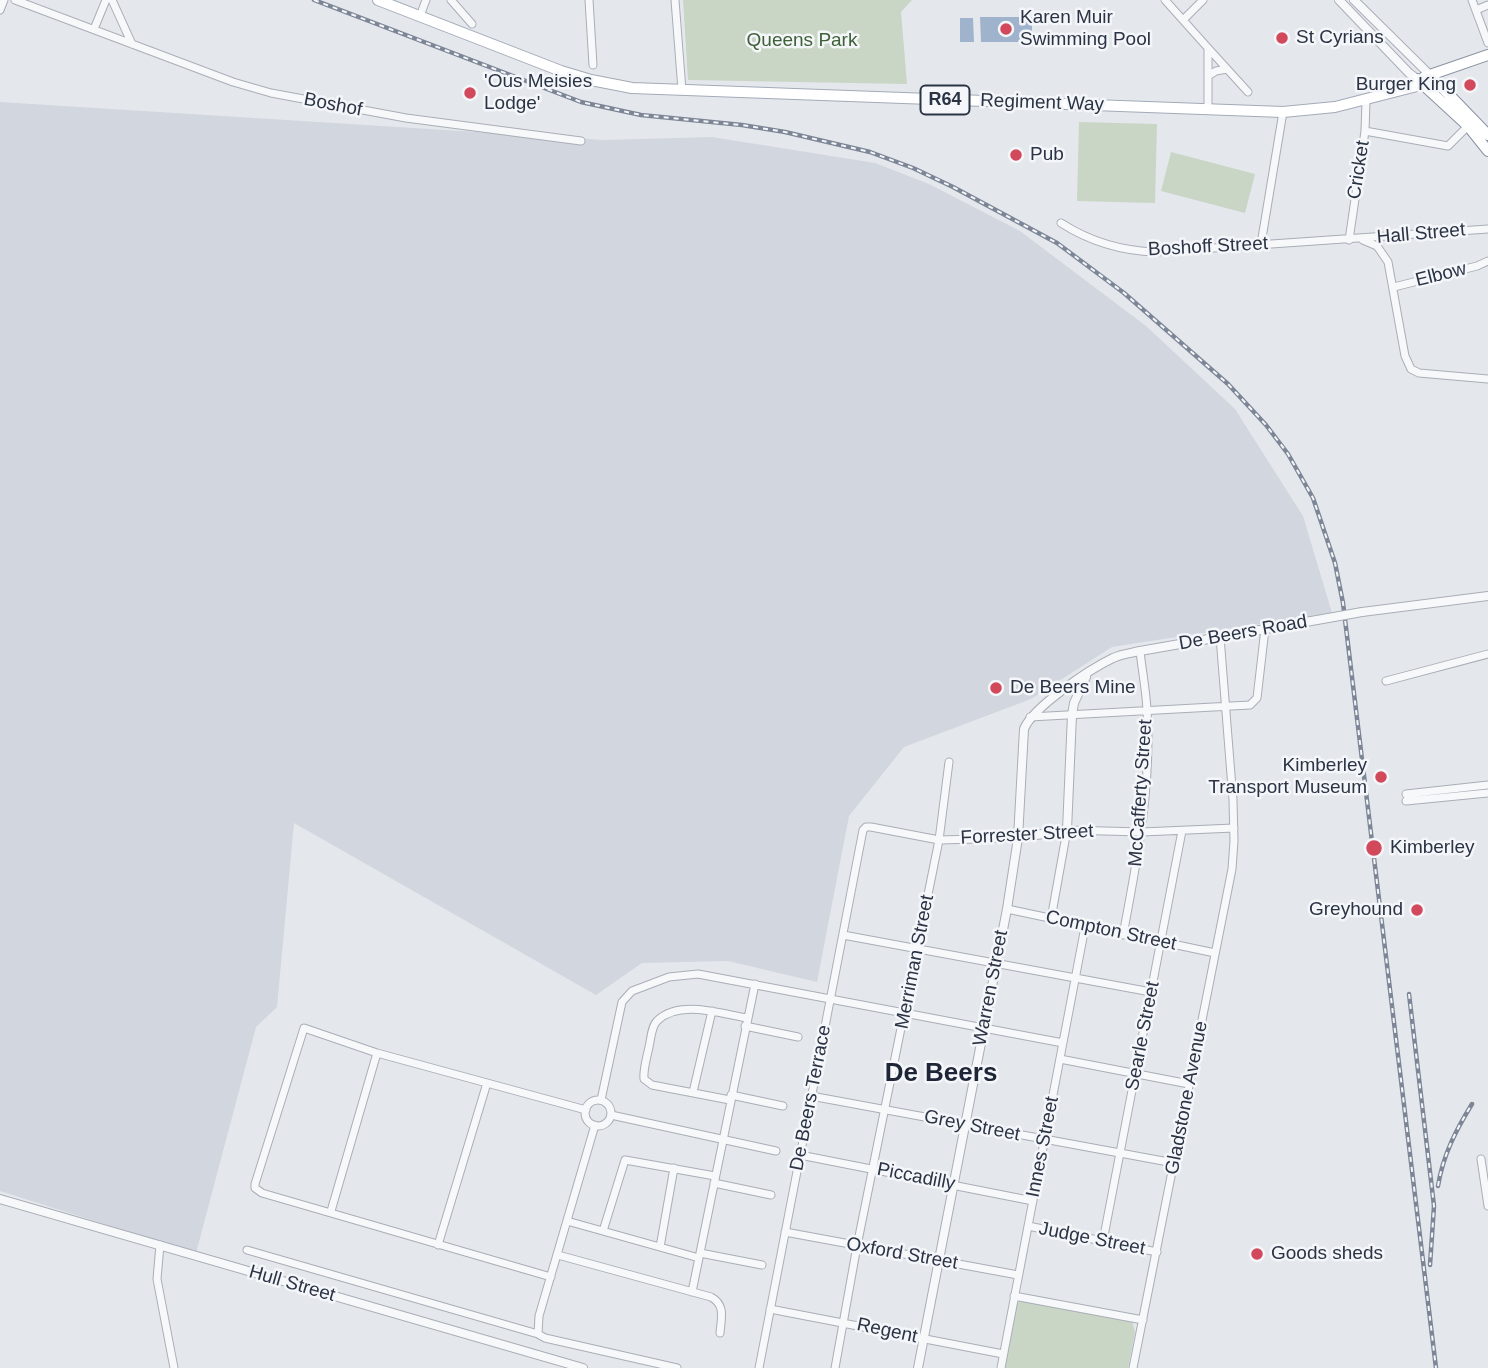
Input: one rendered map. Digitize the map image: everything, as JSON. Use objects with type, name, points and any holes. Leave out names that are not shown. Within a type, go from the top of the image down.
[{"type":"main road","name":"R64","points":[[378,0],[591,80],[632,88],[682,90]]},
{"type":"main road","points":[[1427,79],[1488,55]]},
{"type":"main road","points":[[1427,79],[1488,62]]},
{"type":"main road","name":"Regiment Way","points":[[682,90],[1283,112],[1325,109],[1366,101],[1427,79]]},
{"type":"main road","points":[[1427,79],[1488,151]]},
{"type":"main road","points":[[1427,79],[1488,135]]},
{"type":"street","points":[[0,10],[4,0]]},
{"type":"street","name":"Boshof","points":[[15,0],[233,82],[279,94],[406,118],[581,141]]},
{"type":"street","points":[[94,29],[106,0]]},
{"type":"street","points":[[112,0],[132,44]]},
{"type":"street","points":[[420,16],[426,0]]},
{"type":"street","points":[[451,0],[472,24]]},
{"type":"street","points":[[589,0],[593,65]]},
{"type":"street","points":[[675,0],[682,90]]},
{"type":"street","points":[[1165,0],[1248,92]]},
{"type":"street","points":[[1183,20],[1203,0]]},
{"type":"street","points":[[1339,0],[1409,73],[1427,79]]},
{"type":"street","points":[[1354,0],[1427,79]]},
{"type":"street","points":[[1472,0],[1488,43]]},
{"type":"street","points":[[1476,10],[1488,5]]},
{"type":"street","points":[[1208,48],[1208,108]]},
{"type":"street","points":[[1208,76],[1227,69]]},
{"type":"street","name":"Cricket","points":[[1349,240],[1365,131],[1366,101]]},
{"type":"street","points":[[1261,244],[1283,112]]},
{"type":"street","points":[[1365,131],[1448,146],[1468,126]]},
{"type":"street","name":"Boshoff Street","points":[[1061,223],[1089,239],[1143,251],[1361,239]]},
{"type":"street","name":"Hall Street","points":[[1361,239],[1484,229]]},
{"type":"street","points":[[1361,239],[1373,244],[1385,254],[1394,287],[1405,356],[1415,372],[1488,379]]},
{"type":"street","name":"Elbow","points":[[1394,287],[1488,261]]},
{"type":"street","name":"De Beers Road","points":[[1024,729],[1030,717],[1087,674],[1115,657],[1362,612],[1488,596]]},
{"type":"street","points":[[1030,717],[1250,705],[1257,698],[1265,629]]},
{"type":"street","name":"Gladstone Avenue","points":[[1133,1368],[1232,869],[1234,828],[1220,637]]},
{"type":"street","name":"McCafferty Street","points":[[1123,935],[1142,832],[1147,711],[1140,651]]},
{"type":"street","points":[[1386,681],[1488,654]]},
{"type":"street","points":[[1051,919],[1067,830],[1072,715],[1074,703],[1087,674]]},
{"type":"street","name":"Warren Street","points":[[918,1368],[1007,909],[1018,838],[1024,729]]},
{"type":"street","name":"Merriman Street","points":[[835,1368],[939,839],[949,762]]},
{"type":"street","points":[[1488,785],[1406,798],[1418,800],[1488,793]]},
{"type":"street","name":"Forrester Street","points":[[864,828],[939,839],[1018,838],[1067,830],[1142,832],[1234,828]]},
{"type":"street","name":"De Beers Terrace","points":[[759,1368],[864,828]]},
{"type":"street","name":"Searle Street","points":[[1103,1241],[1182,831]]},
{"type":"street","name":"Compton Street","points":[[1007,909],[1215,953]]},
{"type":"street","name":"Innes Street","points":[[1001,1368],[1085,927]]},
{"type":"street","points":[[844,935],[1151,992]]},
{"type":"street","points":[[601,1100],[622,1002],[632,991],[669,977],[691,974],[1063,1043]]},
{"type":"street","points":[[692,1292],[755,984]]},
{"type":"street","points":[[783,1105],[652,1085],[645,1079],[653,1030],[660,1019],[679,1012],[701,1009],[798,1037]]},
{"type":"street","points":[[693,1092],[712,1011]]},
{"type":"street","points":[[551,1278],[331,1211],[262,1193],[255,1188],[256,1178],[304,1028],[377,1053],[586,1110]]},
{"type":"street","points":[[331,1211],[377,1053]]},
{"type":"street","points":[[1060,1059],[1189,1084]]},
{"type":"street","points":[[438,1245],[487,1083]]},
{"type":"street","name":"Grey Street","points":[[811,1096],[1174,1163]]},
{"type":"street","points":[[601,1100],[608,1104],[611,1115],[606,1123],[595,1125],[589,1120],[586,1110],[590,1103],[601,1100]]},
{"type":"street","points":[[611,1115],[776,1152]]},
{"type":"street","points":[[538,1334],[539,1316],[595,1125]]},
{"type":"street","name":"Piccadilly","points":[[800,1155],[1032,1200]]},
{"type":"street","points":[[1481,1160],[1488,1206]]},
{"type":"street","points":[[603,1231],[624,1161],[674,1168],[771,1195]]},
{"type":"street","points":[[660,1247],[674,1168]]},
{"type":"street","name":"Hull Street","points":[[0,1199],[583,1368]]},
{"type":"street","points":[[567,1221],[660,1247],[762,1265]]},
{"type":"street","name":"Judge Street","points":[[1028,1226],[1157,1252]]},
{"type":"street","name":"Oxford Street","points":[[785,1232],[1018,1275]]},
{"type":"street","points":[[160,1245],[157,1279],[174,1368]]},
{"type":"street","points":[[247,1250],[545,1338],[677,1368]]},
{"type":"street","points":[[558,1255],[712,1297],[720,1303],[720,1334]]},
{"type":"street","points":[[1014,1296],[1143,1320]]},
{"type":"street","name":"Regent","points":[[770,1309],[1003,1354]]},
{"type":"shaded area","name":"De Beers Mine","points":[[0,102],[604,140],[712,137],[875,163],[929,184],[1020,231],[1146,326],[1235,409],[1303,516],[1332,613],[1112,647],[1031,699],[904,747],[849,816],[817,982],[728,961],[642,963],[596,995],[294,823],[277,1007],[256,1027],[196,1253],[0,1191]]},
{"type":"green space","name":"Queens Park","points":[[683,0],[912,0],[901,12],[907,84],[688,80]]},
{"type":"green space","points":[[1079,122],[1157,124],[1155,203],[1077,201]]},
{"type":"green space","points":[[1171,152],[1255,174],[1245,213],[1161,191]]},
{"type":"green space","points":[[1021,1300],[1132,1321],[1135,1332],[1128,1368],[1005,1368],[1017,1304]]},
{"type":"water","name":"Karen Muir Swimming Pool","points":[[980,17],[1032,17],[1032,42],[981,42]]},
{"type":"water","points":[[960,18],[973,18],[974,42],[960,42]]},
{"type":"railway","points":[[314,0],[581,102],[641,115],[785,132],[870,152],[913,168],[1057,243],[1124,293],[1228,384],[1266,425],[1288,454],[1313,498],[1335,563],[1343,603],[1436,1368]]},
{"type":"railway","points":[[1409,994],[1434,1206],[1430,1265]]},
{"type":"railway","points":[[1438,1186],[1451,1143],[1472,1104]]},
{"type":"place","name":"Karen Muir Swimming Pool","points":[[1006,29]]},
{"type":"place","name":"St Cyrians","points":[[1282,38]]},
{"type":"place","name":"Burger King","points":[[1470,85]]},
{"type":"place","name":"'Ous Meisies Lodge'","points":[[470,93]]},
{"type":"place","name":"Pub","points":[[1016,155]]},
{"type":"place","name":"De Beers Mine","points":[[996,688]]},
{"type":"place","name":"Kimberley Transport Museum","points":[[1381,777]]},
{"type":"place","name":"Kimberley","points":[[1374,848]]},
{"type":"place","name":"Greyhound","points":[[1417,910]]},
{"type":"place","name":"Goods sheds","points":[[1257,1254]]},
{"type":"district","name":"De Beers","points":[[941,1074]]}]
